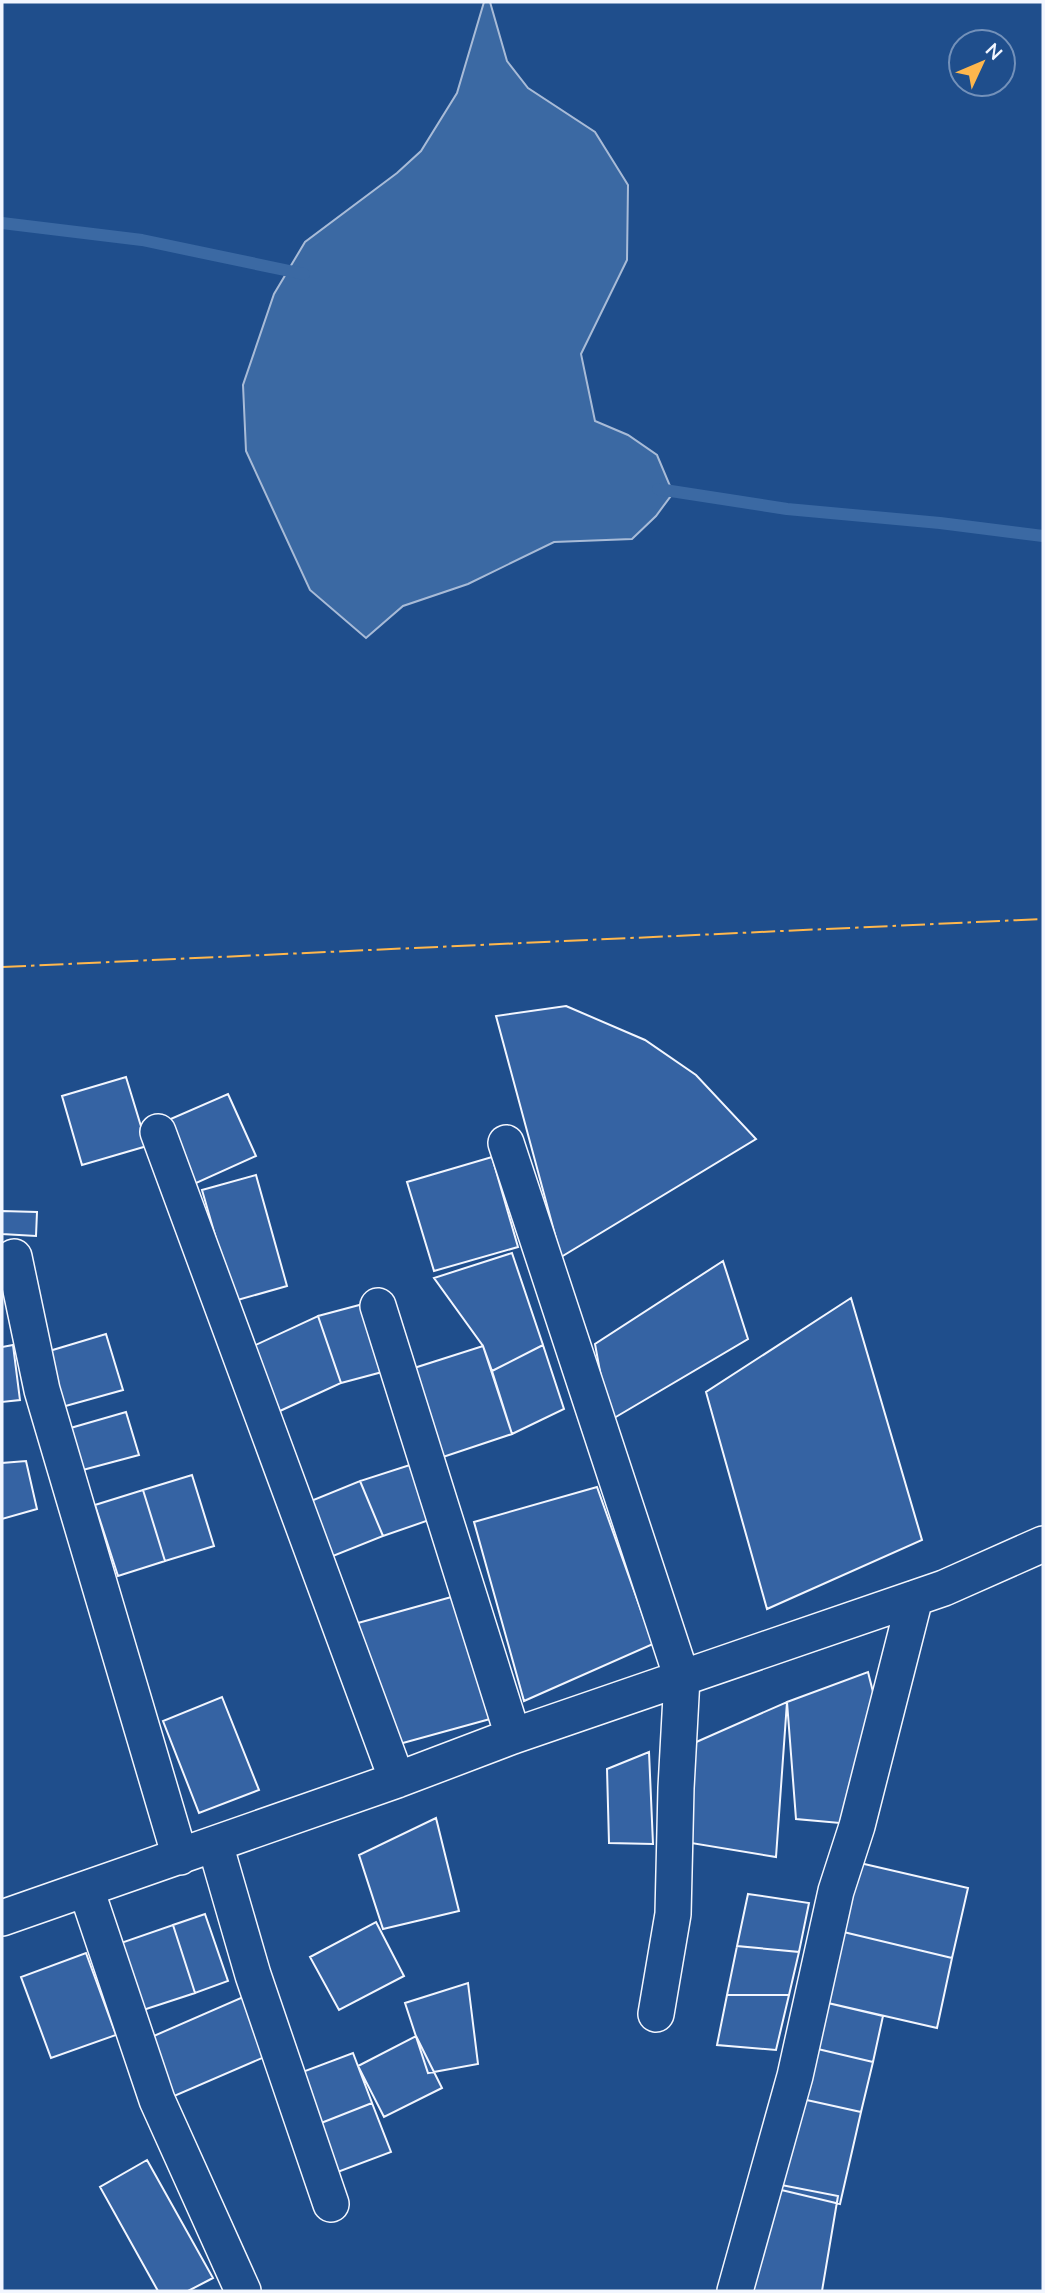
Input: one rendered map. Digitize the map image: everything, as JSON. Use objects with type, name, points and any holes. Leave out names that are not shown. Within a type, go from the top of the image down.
[{"type":"street","points":[[158,1132],[397,1780]]},
{"type":"street","points":[[506,1143],[682,1678],[673,1914],[656,2014]]},
{"type":"street","points":[[14,1257],[42,1390],[180,1857]]},
{"type":"street","points":[[378,1306],[513,1736]]},
{"type":"street","points":[[2,1918],[397,1780],[513,1736],[944,1588],[1043,1544]]},
{"type":"street","points":[[735,2291],[795,2076],[836,1891],[857,1826],[915,1598]]},
{"type":"street","points":[[215,1844],[253,1975],[331,2204]]},
{"type":"street","points":[[86,1889],[157,2100],[243,2291]]},
{"type":"water","points":[[484,2],[490,2],[507,61],[528,88],[595,132],[628,185],[627,260],[581,354],[595,421],[628,435],[657,455],[673,493],[656,516],[632,539],[554,542],[468,584],[403,606],[366,638],[310,590],[246,451],[243,385],[274,294],[305,242],[397,173],[421,151],[457,93]]},
{"type":"building","points":[[566,1006],[645,1040],[696,1075],[756,1139],[561,1257],[496,1016]]},
{"type":"building","points":[[126,1077],[147,1146],[82,1165],[62,1096]]},
{"type":"building","points":[[228,1094],[256,1156],[194,1184],[166,1121]]},
{"type":"building","points":[[492,1157],[518,1247],[434,1271],[407,1182]]},
{"type":"building","points":[[256,1175],[287,1286],[234,1301],[202,1190]]},
{"type":"building","points":[[2,1211],[37,1212],[36,1236],[2,1234]]},
{"type":"building","points":[[512,1253],[543,1345],[492,1371],[483,1346],[434,1278]]},
{"type":"building","points":[[723,1261],[748,1339],[609,1421],[595,1344]]},
{"type":"building","points":[[851,1298],[922,1540],[767,1609],[706,1392]]},
{"type":"building","points":[[363,1304],[386,1371],[341,1383],[318,1316]]},
{"type":"building","points":[[318,1316],[341,1383],[269,1416],[247,1349]]},
{"type":"building","points":[[106,1334],[123,1390],[62,1407],[46,1352]]},
{"type":"building","points":[[13,1345],[20,1400],[2,1402],[2,1347]]},
{"type":"building","points":[[543,1345],[564,1409],[512,1434],[492,1371]]},
{"type":"building","points":[[483,1346],[512,1434],[440,1458],[411,1369]]},
{"type":"building","points":[[126,1412],[139,1455],[79,1471],[67,1429]]},
{"type":"building","points":[[26,1461],[37,1509],[2,1519],[2,1463]]},
{"type":"building","points":[[413,1464],[435,1518],[383,1536],[360,1481]]},
{"type":"building","points":[[192,1475],[214,1546],[165,1561],[143,1490]]},
{"type":"building","points":[[360,1481],[383,1536],[328,1558],[306,1503]]},
{"type":"building","points":[[597,1487],[653,1644],[524,1701],[474,1522]]},
{"type":"building","points":[[143,1490],[165,1561],[118,1576],[95,1505]]},
{"type":"building","points":[[455,1596],[490,1719],[392,1746],[358,1623]]},
{"type":"building","points":[[868,1672],[879,1716],[851,1824],[796,1819],[787,1702]]},
{"type":"building","points":[[222,1697],[259,1790],[199,1813],[163,1721]]},
{"type":"building","points":[[787,1702],[776,1857],[685,1842],[694,1743]]},
{"type":"building","points":[[649,1752],[653,1844],[609,1843],[607,1769]]},
{"type":"building","points":[[436,1818],[459,1911],[383,1929],[359,1855]]},
{"type":"building","points":[[847,1860],[968,1888],[952,1958],[831,1929]]},
{"type":"building","points":[[748,1894],[809,1903],[799,1952],[737,1946]]},
{"type":"building","points":[[205,1914],[228,1981],[195,1993],[173,1925]]},
{"type":"building","points":[[376,1922],[404,1976],[339,2010],[310,1957]]},
{"type":"building","points":[[173,1925],[195,1993],[137,2012],[115,1945]]},
{"type":"building","points":[[831,1929],[952,1958],[937,2028],[815,2000]]},
{"type":"building","points":[[737,1946],[799,1952],[789,1995],[727,1995]]},
{"type":"building","points":[[86,1953],[116,2035],[51,2058],[21,1977]]},
{"type":"building","points":[[468,1983],[478,2064],[428,2073],[405,2003]]},
{"type":"building","points":[[250,1994],[276,2052],[165,2100],[140,2042]]},
{"type":"building","points":[[727,1995],[789,1995],[776,2050],[717,2045]]},
{"type":"building","points":[[815,2000],[883,2016],[873,2062],[805,2046]]},
{"type":"building","points":[[416,2036],[442,2088],[384,2117],[358,2066]]},
{"type":"building","points":[[805,2046],[873,2062],[861,2112],[793,2097]]},
{"type":"building","points":[[353,2053],[372,2103],[316,2125],[297,2074]]},
{"type":"building","points":[[793,2097],[861,2112],[840,2204],[773,2188]]},
{"type":"building","points":[[372,2103],[391,2152],[335,2173],[316,2125]]},
{"type":"building","points":[[147,2160],[213,2278],[188,2291],[158,2291],[100,2187]]},
{"type":"building","points":[[766,2182],[838,2196],[822,2291],[742,2291]]},
{"type":"waterway","points":[[2,223],[142,240],[304,274]]},
{"type":"waterway","points":[[658,489],[787,509],[940,523],[1043,536]]},
{"type":"power","points":[[2,967],[1043,919]]}]
